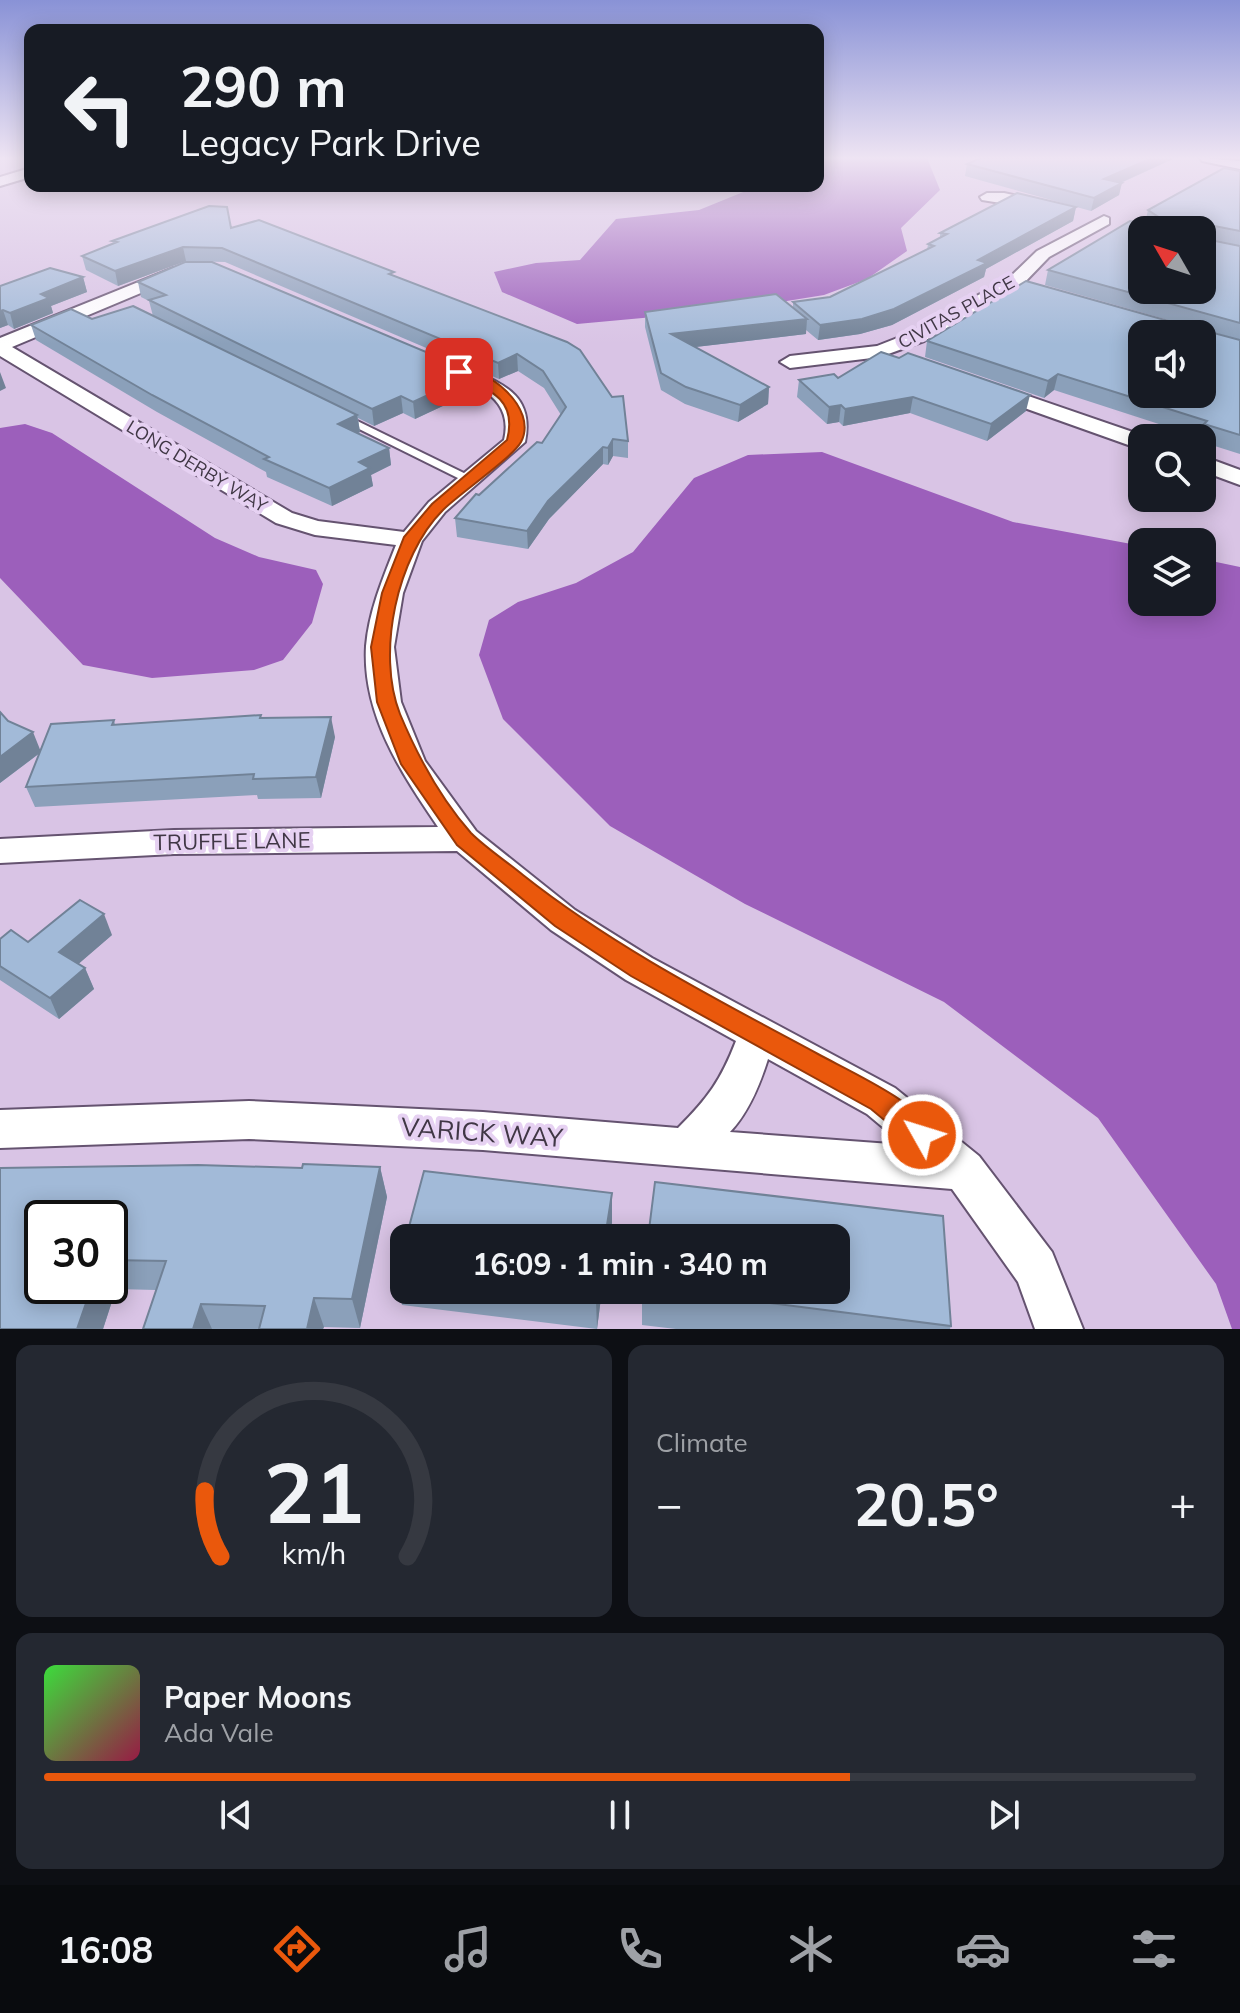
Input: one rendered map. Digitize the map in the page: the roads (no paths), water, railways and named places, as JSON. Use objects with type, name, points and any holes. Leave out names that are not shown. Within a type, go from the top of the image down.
[{"type":"street","name":"CIVITAS PLACE","points":[[790,362],[880,351],[917,337],[1020,286],[1043,254],[1110,222],[1101,220]]},
{"type":"street","points":[[0,347],[112,302],[170,274],[203,268]]},
{"type":"street","name":"LONG DERBY WAY","points":[[0,347],[284,518],[315,528],[410,540]]},
{"type":"street","points":[[880,351],[908,361]]},
{"type":"street","points":[[417,353],[488,384],[506,396],[515,410],[518,425],[514,442],[437,507],[410,540],[390,593],[380,647],[386,702],[411,764],[464,839],[563,920],[639,969],[881,1101],[964,1170],[1036,1268],[1059,1329]]},
{"type":"street","points":[[967,381],[1128,437]]},
{"type":"street","points":[[1216,469],[1240,478]]},
{"type":"street","name":"TRUFFLE LANE","points":[[0,851],[126,843],[464,839]]},
{"type":"street","points":[[687,1147],[724,1110],[742,1078],[758,1032]]},
{"type":"street","name":"VARICK WAY","points":[[0,1129],[249,1120],[483,1131],[964,1170]]},
{"type":"lane","points":[[339,415],[468,479]]}]
